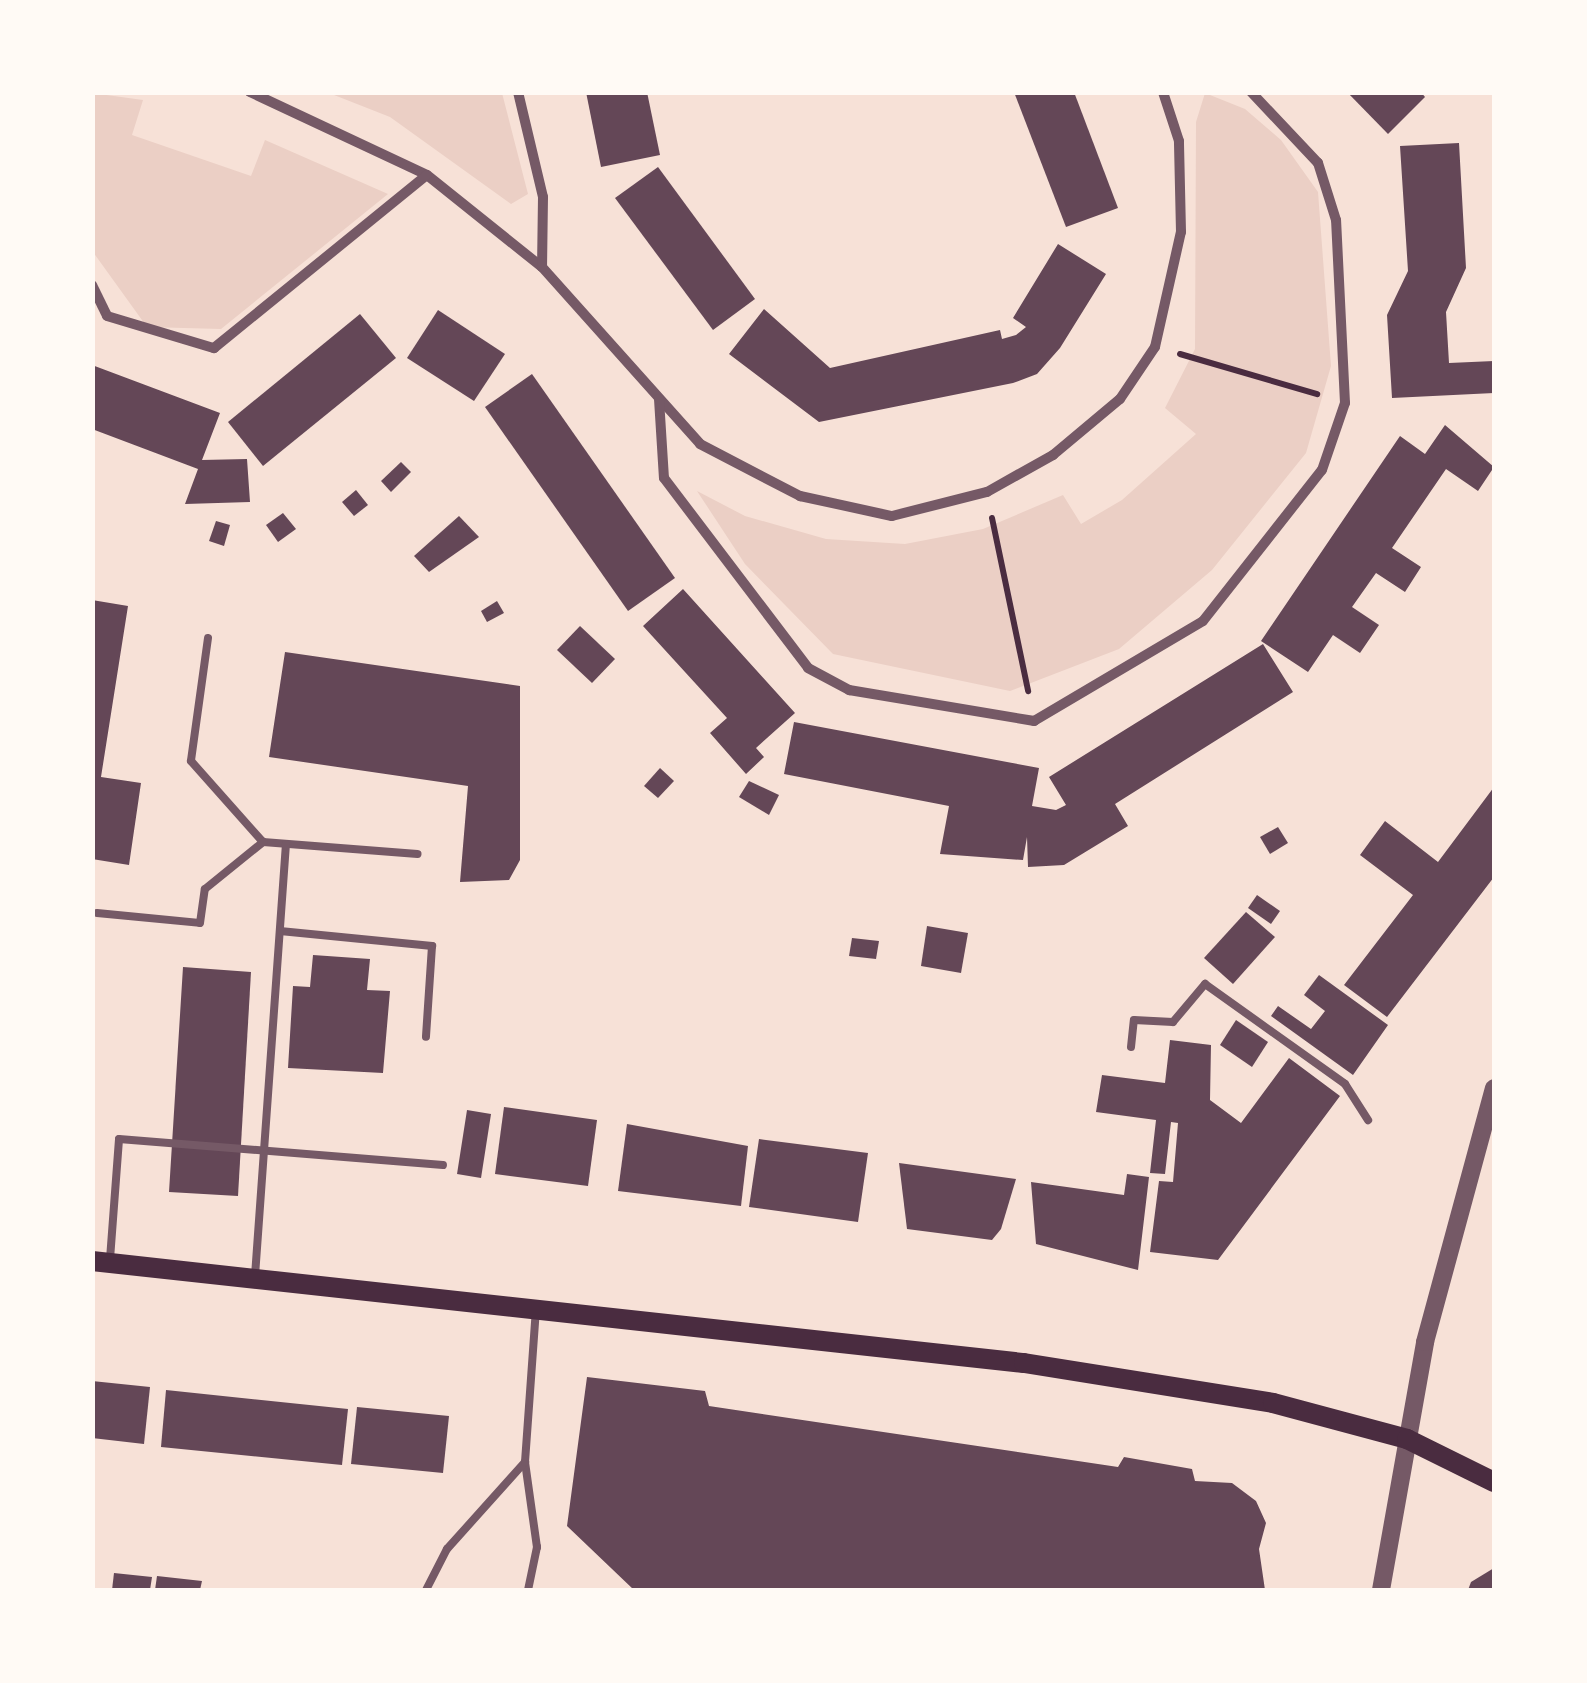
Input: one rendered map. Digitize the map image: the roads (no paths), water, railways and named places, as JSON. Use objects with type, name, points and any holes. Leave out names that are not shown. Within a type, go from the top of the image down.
[{"type":"main road","points":[[101,1262],[1043,1366],[1273,1403],[1407,1439],[1494,1482]]},
{"type":"street","points":[[250,92],[427,175],[542,267],[700,444],[800,496],[892,516],[987,492],[1053,455],[1120,399],[1155,347],[1181,232],[1179,141],[1163,92]]},
{"type":"street","points":[[518,92],[543,197],[542,267]]},
{"type":"street","points":[[659,399],[664,478],[808,668],[849,690],[1034,721],[1203,621],[1322,470],[1345,403],[1336,220],[1318,163],[1250,92]]},
{"type":"street","points":[[92,285],[107,316],[214,348],[427,175]]},
{"type":"street","points":[[1380,1590],[1407,1439],[1494,1092]]},
{"type":"lane","points":[[208,638],[190,761],[262,842],[418,854]]},
{"type":"lane","points":[[96,913],[200,923],[205,890],[262,842]]},
{"type":"lane","points":[[255,1276],[286,844]]},
{"type":"lane","points":[[280,931],[432,946],[426,1038]]},
{"type":"lane","points":[[1130,1047],[1134,1020],[1172,1022],[1205,984],[1345,1084],[1368,1120]]},
{"type":"lane","points":[[101,1262],[119,1139],[444,1165]]},
{"type":"lane","points":[[528,1590],[538,1546],[525,1462],[536,1309]]},
{"type":"lane","points":[[426,1590],[448,1549],[525,1462]]}]
